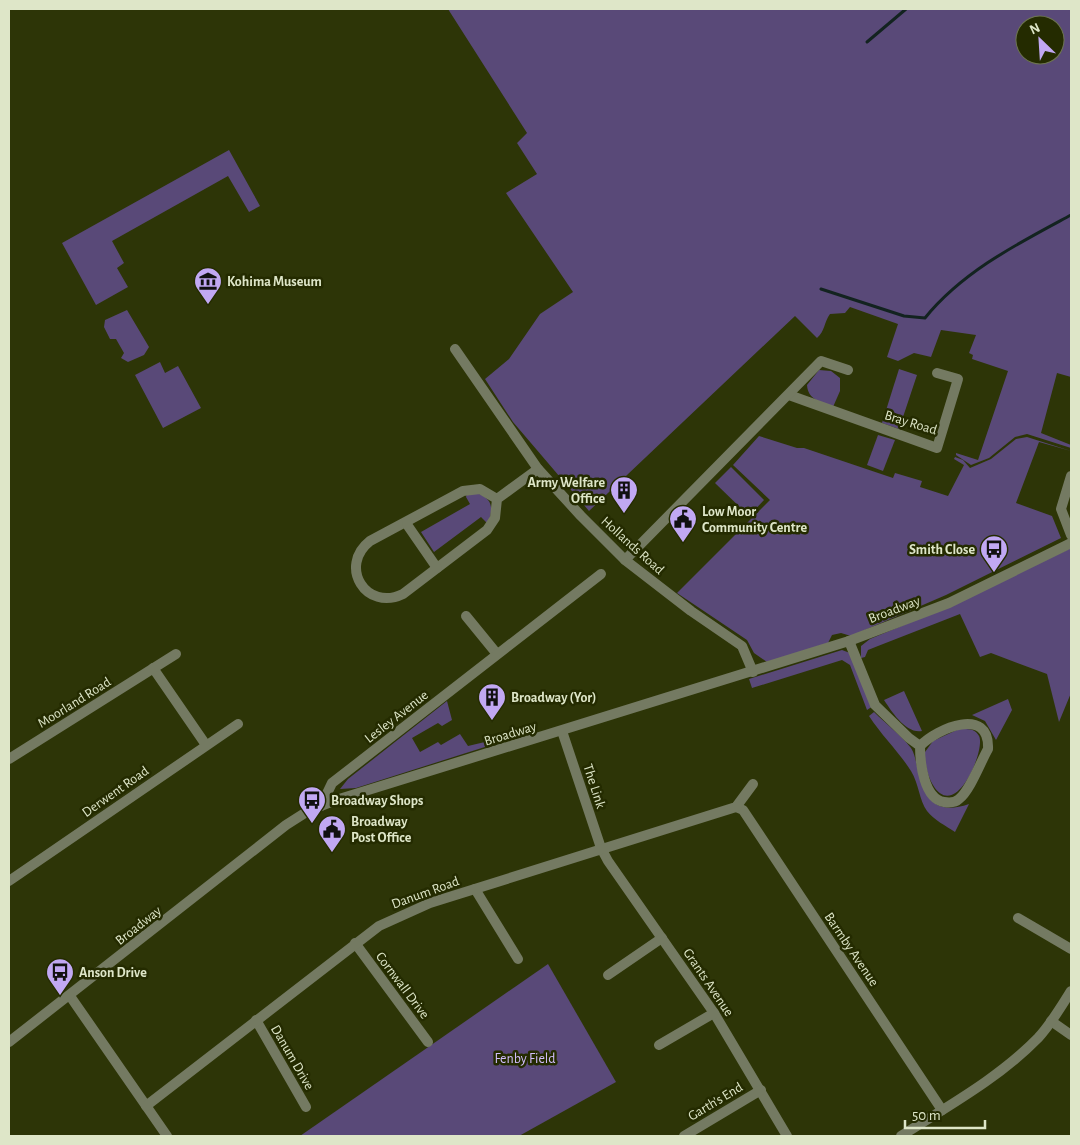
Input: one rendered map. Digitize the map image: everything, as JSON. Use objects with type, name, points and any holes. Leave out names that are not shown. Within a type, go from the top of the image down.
[{"type":"street","name":"Hollands Road","points":[[455,349],[538,469],[625,560],[691,611],[742,646],[753,672]]},
{"type":"street","points":[[625,560],[790,395],[821,361],[848,370]]},
{"type":"street","name":"Bray Road","points":[[790,395],[937,448],[958,379],[937,373]]},
{"type":"street","points":[[497,500],[480,489],[470,489],[370,541],[360,550],[356,573],[362,587],[373,596],[396,598],[487,530],[495,518],[497,500],[538,469]]},
{"type":"street","points":[[1071,476],[1060,509],[1071,535]]},
{"type":"street","points":[[408,522],[413,535],[437,568]]},
{"type":"street","name":"Broadway","points":[[9,1042],[70,996],[280,829],[296,818],[321,806],[356,793],[849,641],[949,603],[1071,544]]},
{"type":"street","name":"Lesley Avenue","points":[[321,806],[332,783],[601,574]]},
{"type":"street","points":[[466,616],[496,654]]},
{"type":"street","points":[[849,641],[875,705],[920,746],[927,786],[932,795],[941,802],[951,803],[959,800],[965,793],[988,749],[988,741],[985,732],[976,724],[968,722],[930,737],[920,746]]},
{"type":"street","name":"Moorland Road","points":[[9,759],[176,654]]},
{"type":"street","points":[[153,668],[206,745]]},
{"type":"street","name":"Derwent Road","points":[[9,881],[238,724]]},
{"type":"street","name":"The Link","points":[[562,731],[601,848]]},
{"type":"street","points":[[736,807],[753,784]]},
{"type":"street","name":"Danum Road","points":[[146,1106],[379,926],[413,909],[601,848],[736,807]]},
{"type":"street","name":"Barmby Avenue","points":[[736,807],[743,810],[942,1110]]},
{"type":"street","name":"Grants Avenue","points":[[601,848],[714,1013],[787,1136]]},
{"type":"street","points":[[475,889],[518,959]]},
{"type":"street","points":[[1018,918],[1071,949]]},
{"type":"street","points":[[608,975],[662,938]]},
{"type":"street","name":"Cornwall Drive","points":[[355,944],[428,1042]]},
{"type":"street","points":[[901,1136],[1007,1065],[1038,1037],[1052,1021],[1071,991]]},
{"type":"street","points":[[70,996],[167,1136]]},
{"type":"street","points":[[659,1045],[714,1013]]},
{"type":"street","name":"Danum Drive","points":[[256,1020],[306,1107]]},
{"type":"street","points":[[1052,1021],[1071,1035]]},
{"type":"street","name":"Garth's End","points":[[684,1136],[761,1090]]},
{"type":"green space","points":[[448,9],[1071,9],[1071,377],[1057,373],[1041,433],[1071,445],[1071,448],[1027,434],[1015,437],[989,458],[971,465],[956,455],[956,453],[978,460],[1008,371],[972,359],[973,355],[969,353],[976,335],[941,330],[931,357],[914,353],[898,361],[887,357],[898,324],[850,307],[845,313],[830,314],[822,332],[817,338],[795,316],[589,511],[513,422],[485,379],[509,359],[540,314],[573,292],[506,193],[537,174],[517,143],[527,133]]},
{"type":"green space","points":[[229,150],[260,206],[249,212],[228,176],[112,241],[124,263],[117,268],[128,287],[96,305],[62,243]]},
{"type":"green space","points":[[127,310],[149,347],[144,355],[128,362],[121,358],[124,353],[116,339],[110,339],[104,327],[105,320]]},
{"type":"green space","points":[[160,362],[165,373],[178,366],[201,408],[163,428],[135,375]]},
{"type":"green space","points":[[899,369],[917,375],[899,429],[882,423]]},
{"type":"green space","points":[[819,370],[831,371],[840,378],[840,391],[833,407],[812,397],[808,390],[807,385]]},
{"type":"green space","points":[[878,435],[895,440],[883,471],[867,465]]},
{"type":"green space","points":[[759,436],[797,448],[804,448],[893,478],[895,473],[922,481],[920,487],[948,496],[964,465],[954,459],[955,457],[963,460],[970,468],[991,459],[1016,439],[1027,437],[1071,451],[1039,442],[1016,503],[1052,516],[1061,538],[946,595],[851,636],[841,633],[832,635],[828,643],[767,662],[754,653],[747,640],[677,593],[770,500],[733,465]]},
{"type":"green space","points":[[731,467],[764,500],[749,516],[715,483]]},
{"type":"green space","points":[[476,493],[486,498],[491,505],[488,524],[481,517],[434,552],[421,532],[470,504],[466,497],[467,494]]},
{"type":"green space","points":[[1071,548],[1071,693],[1059,722],[1047,674],[991,653],[980,657],[960,614],[868,650],[865,657],[861,658],[861,646],[870,639],[952,605]]},
{"type":"green space","points":[[842,650],[850,653],[873,706],[867,710],[850,665],[842,660],[752,688],[749,679]]},
{"type":"green space","points":[[904,691],[922,731],[916,731],[905,726],[884,700]]},
{"type":"green space","points":[[1008,699],[1012,710],[996,740],[985,721],[972,715]]},
{"type":"green space","points":[[447,701],[452,720],[442,726],[438,723],[412,738],[420,752],[438,742],[441,745],[460,734],[468,746],[489,741],[488,746],[356,788],[340,789],[348,779]]},
{"type":"green space","points":[[874,712],[911,748],[924,790],[934,803],[949,808],[969,804],[955,832],[927,811],[911,771],[869,716]]},
{"type":"green space","points":[[959,729],[977,733],[980,743],[978,754],[974,767],[960,790],[951,795],[942,794],[933,785],[930,778],[925,752],[933,741]]},
{"type":"green space","name":"Fenby Field","points":[[548,964],[616,1082],[519,1136],[300,1136]]},
{"type":"waterway","points":[[867,42],[906,9]]},
{"type":"waterway","points":[[821,289],[904,316],[925,318],[940,301],[974,272],[993,259],[1071,215]]},
{"type":"place","name":"Kohima Museum","points":[[208,305]]},
{"type":"place","name":"Army Welfare Office","points":[[624,514]]},
{"type":"place","name":"Low Moor Community Centre","points":[[683,543]]},
{"type":"place","name":"Smith Close","points":[[994,573]]},
{"type":"place","name":"Broadway (Yor)","points":[[492,721]]},
{"type":"place","name":"Broadway Shops","points":[[312,824]]},
{"type":"place","name":"Broadway Post Office","points":[[332,853]]},
{"type":"place","name":"Anson Drive","points":[[60,996]]}]
